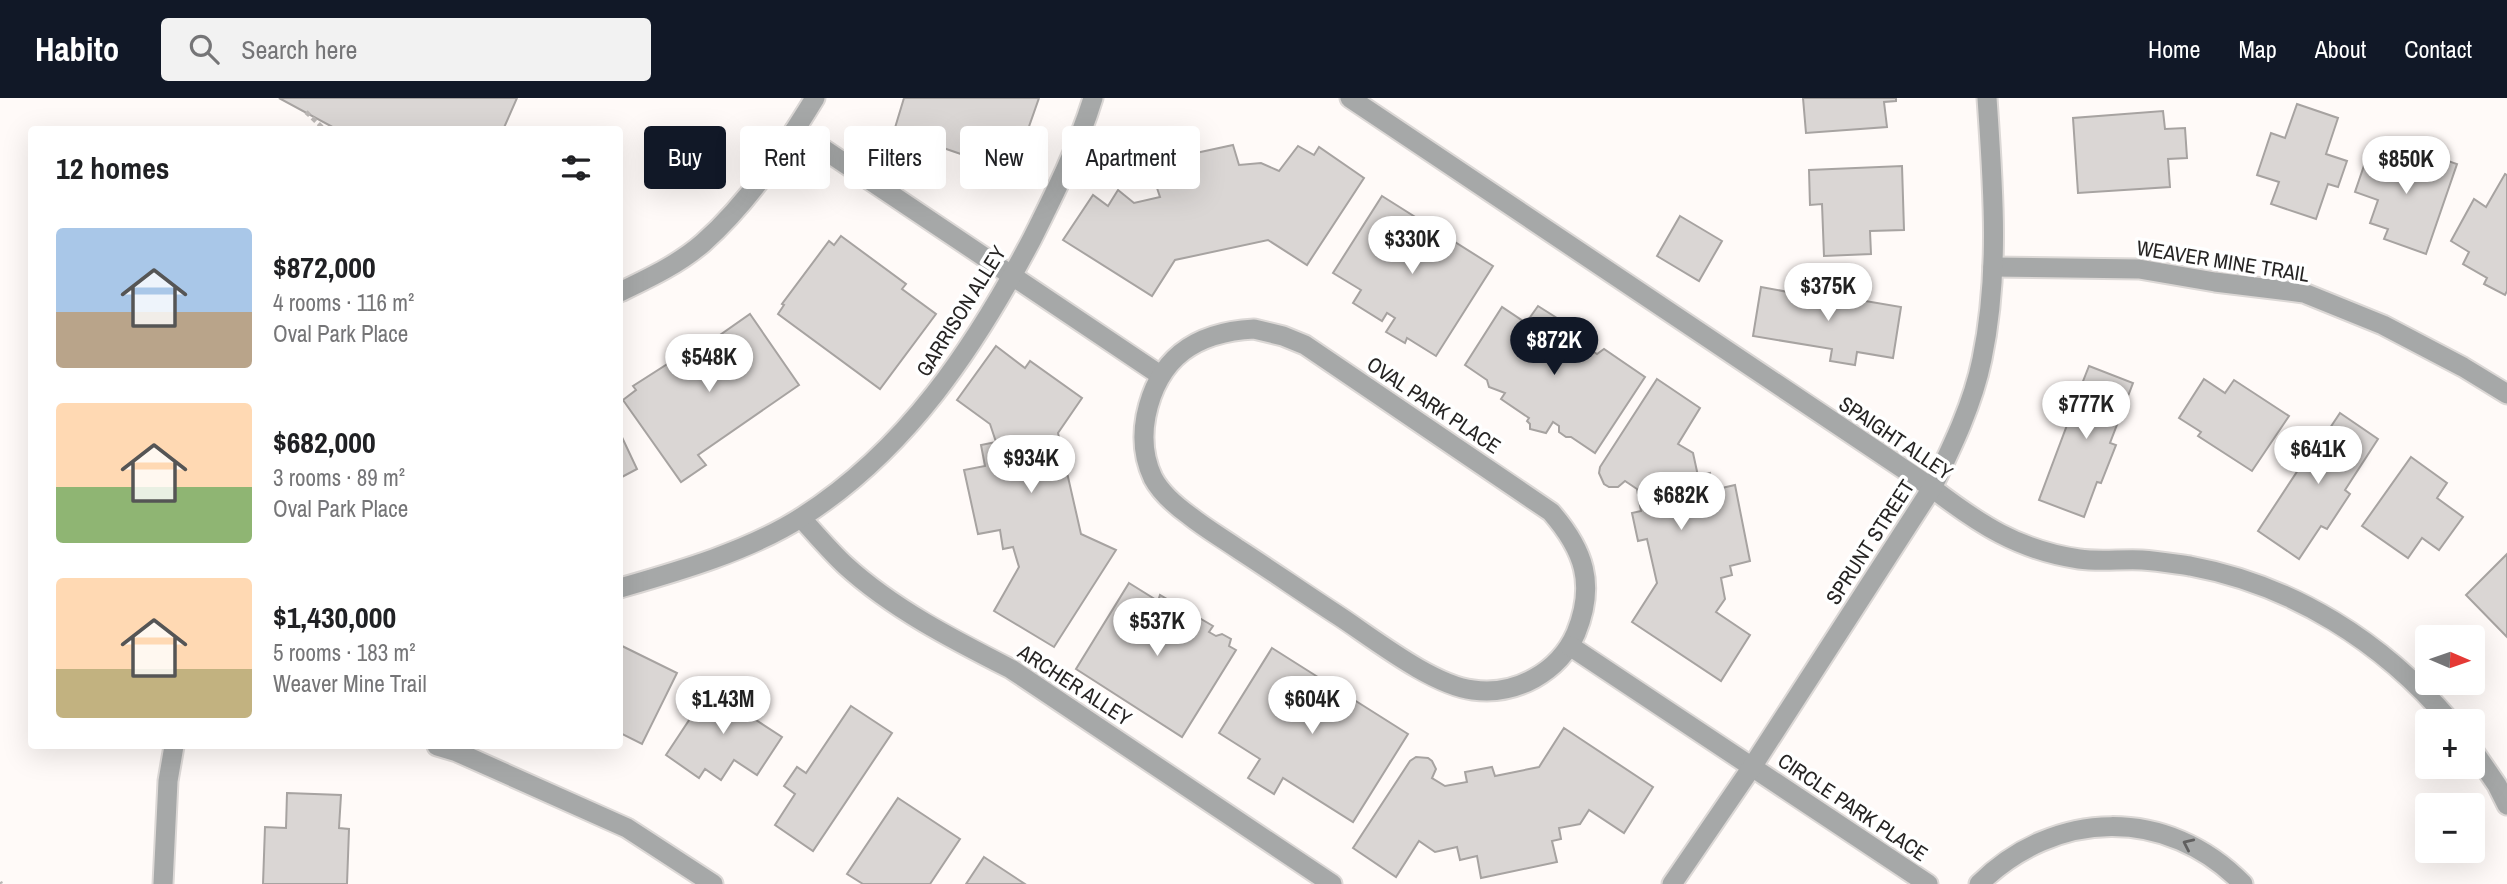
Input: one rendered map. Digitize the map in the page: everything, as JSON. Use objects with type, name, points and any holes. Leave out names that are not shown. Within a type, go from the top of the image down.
[{"type":"street","points":[[798,126],[815,98]]},
{"type":"street","name":"GARRISON ALLEY","points":[[623,587],[666,575],[722,554],[801,518],[900,436],[932,400],[968,351],[1013,274],[1055,193],[1093,98]]},
{"type":"street","name":"SPAIGHT ALLEY","points":[[1350,98],[1932,488],[1973,520],[2010,540],[2044,552],[2080,559],[2145,560],[2192,567],[2244,580],[2297,601],[2347,629],[2388,657],[2440,709]]},
{"type":"street","name":"SPRUNT STREET","points":[[1672,884],[1752,767],[1932,488],[1953,444],[1982,362],[1990,314],[1994,213],[1987,98]]},
{"type":"street","points":[[830,153],[1160,375]]},
{"type":"street","points":[[623,291],[660,273],[703,243],[752,189]]},
{"type":"street","name":"WEAVER MINE TRAIL","points":[[1993,267],[2139,269],[2304,293],[2383,325],[2463,367],[2507,394]]},
{"type":"street","name":"OVAL PARK PLACE","points":[[1254,329],[1283,335],[1305,345],[1551,512],[1566,529],[1580,552],[1586,582],[1582,616],[1570,646],[1549,670],[1523,684],[1500,690],[1473,690],[1451,685],[1424,671],[1288,582],[1190,517],[1168,497],[1154,478],[1145,454],[1143,429],[1149,402],[1160,375],[1174,358],[1190,346],[1229,330],[1254,329]]},
{"type":"street","name":"ARCHER ALLEY","points":[[801,518],[845,565],[881,594],[962,644],[1011,669],[1332,884]]},
{"type":"street","points":[[1570,646],[1752,767]]},
{"type":"street","points":[[163,884],[168,781],[173,749]]},
{"type":"street","points":[[458,749],[628,828],[713,884]]},
{"type":"street","name":"CIRCLE PARK PLACE","points":[[1752,767],[1928,884]]},
{"type":"street","points":[[2485,768],[2507,805]]},
{"type":"street","points":[[1979,884],[1994,869],[2036,842],[2084,828],[2109,826],[2133,827],[2181,840],[2214,859],[2242,884]]},
{"type":"path","points":[[306,112],[321,126]]},
{"type":"building","points":[[279,98],[517,98],[505,126],[331,126]]},
{"type":"building","points":[[904,98],[1039,98],[1029,126],[960,126],[960,154],[946,149],[946,126],[896,126]]},
{"type":"building","points":[[1803,98],[1896,98],[1896,101],[1884,102],[1887,127],[1806,133]]},
{"type":"building","points":[[2297,104],[2338,118],[2326,154],[2347,161],[2338,187],[2328,184],[2316,219],[2271,204],[2279,182],[2257,175],[2271,133],[2285,138]]},
{"type":"building","points":[[2163,111],[2165,129],[2185,128],[2187,158],[2168,159],[2170,187],[2078,193],[2073,118]]},
{"type":"building","points":[[1233,145],[1239,165],[1261,163],[1279,171],[1298,146],[1314,155],[1319,147],[1364,178],[1307,265],[1268,240],[1175,260],[1152,296],[1063,240],[1093,195],[1108,206],[1118,190],[1134,203],[1160,197],[1157,189],[1200,189],[1200,152]]},
{"type":"building","points":[[2370,148],[2421,165],[2425,153],[2457,164],[2426,254],[2384,239],[2388,229],[2370,223],[2378,200],[2355,192]]},
{"type":"building","points":[[1902,166],[1904,230],[1870,231],[1871,254],[1824,256],[1822,204],[1810,205],[1809,170]]},
{"type":"building","points":[[2505,174],[2505,295],[2484,284],[2487,278],[2463,264],[2469,252],[2451,241],[2474,199],[2486,207]]},
{"type":"building","points":[[1382,196],[1493,266],[1436,356],[1407,338],[1405,343],[1386,332],[1395,318],[1387,313],[1382,321],[1353,303],[1361,290],[1333,273]]},
{"type":"building","points":[[1680,216],[1722,241],[1699,281],[1657,256]]},
{"type":"building","points":[[841,236],[906,284],[902,289],[936,314],[880,389],[778,314],[784,305],[782,304],[829,241],[834,245]]},
{"type":"building","points":[[1761,287],[1799,294],[1800,290],[1901,307],[1893,358],[1857,352],[1855,365],[1830,361],[1832,349],[1753,336]]},
{"type":"building","points":[[1538,306],[1557,318],[1554,324],[1597,354],[1604,349],[1645,377],[1595,453],[1559,432],[1559,426],[1553,422],[1546,433],[1530,429],[1527,421],[1529,418],[1501,399],[1505,393],[1489,387],[1487,380],[1465,365],[1502,307],[1526,323]]},
{"type":"building","points":[[750,314],[799,385],[698,455],[706,465],[681,482],[623,400],[636,390],[633,386],[705,340],[707,344]]},
{"type":"building","points":[[996,346],[1025,368],[1030,361],[1082,398],[1058,433],[1081,534],[1116,550],[1054,647],[994,611],[1019,567],[1013,547],[1003,549],[1000,530],[978,534],[964,470],[985,466],[981,445],[996,442],[990,424],[957,400]]},
{"type":"building","points":[[2089,366],[2133,383],[2110,443],[2116,445],[2101,483],[2097,482],[2084,517],[2039,500],[2067,425],[2055,420],[2065,395],[2076,399]]},
{"type":"building","points":[[1657,379],[1700,408],[1678,444],[1693,453],[1698,476],[1710,473],[1713,490],[1735,485],[1750,561],[1730,566],[1732,575],[1721,578],[1725,599],[1716,612],[1750,635],[1721,681],[1632,622],[1657,583],[1647,539],[1638,541],[1632,513],[1641,511],[1637,489],[1625,481],[1618,487],[1609,487],[1604,484],[1599,473],[1600,467]]},
{"type":"building","points":[[2204,379],[2225,393],[2234,380],[2289,416],[2252,471],[2198,436],[2201,432],[2179,418]]},
{"type":"building","points":[[2340,413],[2378,439],[2345,490],[2350,494],[2327,529],[2321,526],[2299,559],[2258,531],[2302,464],[2294,459],[2309,436],[2320,443]]},
{"type":"building","points":[[623,439],[637,469],[623,476]]},
{"type":"building","points":[[2411,457],[2447,483],[2437,498],[2463,517],[2439,550],[2422,538],[2408,558],[2362,526]]},
{"type":"building","points":[[2507,554],[2507,637],[2466,595]]},
{"type":"building","points":[[1129,583],[1158,601],[1160,595],[1213,626],[1209,632],[1231,639],[1229,646],[1236,650],[1182,737],[1076,669]]},
{"type":"building","points":[[623,646],[677,673],[642,744],[623,734]]},
{"type":"building","points":[[1272,648],[1408,734],[1353,822],[1283,778],[1274,794],[1248,778],[1260,759],[1219,733]]},
{"type":"building","points":[[717,678],[743,696],[736,707],[782,737],[757,775],[734,760],[721,780],[705,769],[699,778],[666,755]]},
{"type":"building","points":[[851,706],[892,733],[813,851],[775,825],[795,794],[784,786],[797,767],[806,773]]},
{"type":"building","points":[[1564,728],[1653,787],[1624,833],[1589,810],[1580,824],[1559,828],[1561,839],[1552,841],[1557,862],[1481,878],[1477,856],[1460,860],[1457,847],[1435,852],[1419,841],[1396,877],[1353,848],[1410,761],[1416,757],[1432,761],[1436,769],[1432,778],[1445,786],[1467,782],[1465,772],[1492,767],[1495,776],[1539,767]]},
{"type":"building","points":[[287,793],[341,795],[339,828],[349,829],[347,884],[263,884],[265,827],[286,828]]},
{"type":"building","points":[[898,798],[960,839],[930,884],[863,884],[847,874]]},
{"type":"building","points":[[984,857],[1025,884],[966,884]]}]
